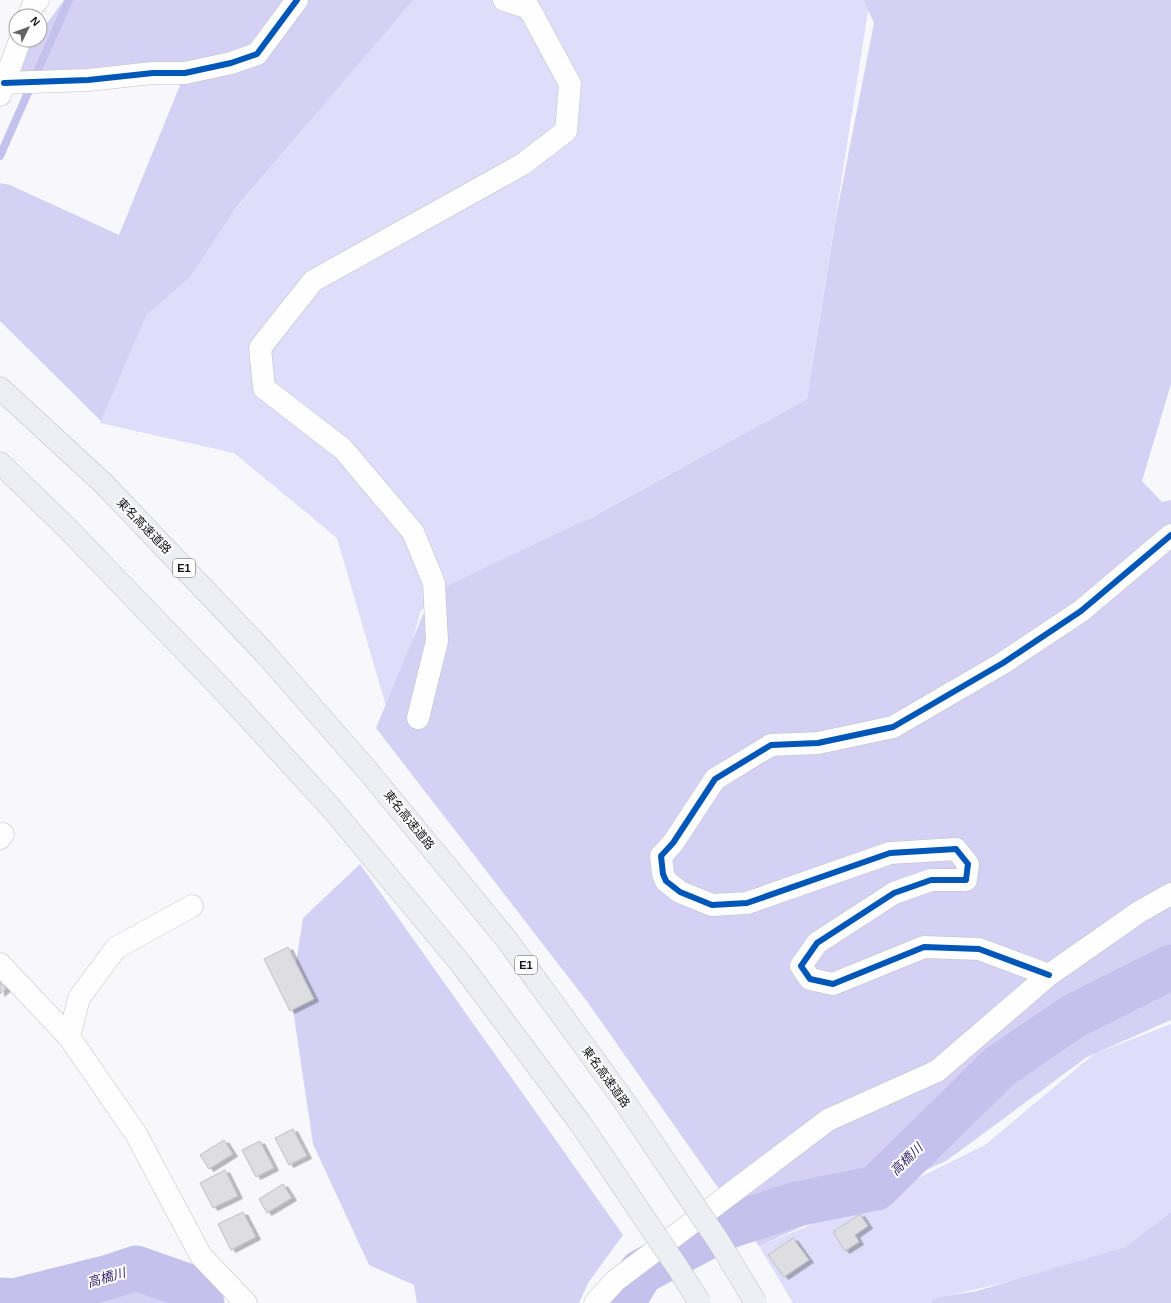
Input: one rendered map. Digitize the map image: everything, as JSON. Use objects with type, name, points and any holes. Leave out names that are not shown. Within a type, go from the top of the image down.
[{"type":"highway","name":"東名高速道路","points":[[0,388],[104,484],[263,651],[368,771],[507,940],[622,1098],[719,1242],[756,1303]]},
{"type":"highway","points":[[0,463],[67,528],[222,689],[332,809],[462,964],[580,1123],[700,1303]]},
{"type":"street","points":[[2,89],[30,82],[88,80],[153,73],[185,73],[231,63],[257,54],[297,0]]},
{"type":"street","points":[[418,718],[437,641],[434,583],[413,532],[343,449],[264,388],[260,348],[313,281],[523,164],[566,131],[570,84],[529,8],[504,0]]},
{"type":"street","points":[[2,89],[17,48]]},
{"type":"street","points":[[1049,975],[979,949],[924,947],[833,984],[810,978],[801,966],[817,943],[894,893],[931,880],[966,880],[968,864],[956,849],[890,853],[747,903],[712,905],[680,892],[666,881],[663,874],[661,856],[673,843],[715,779],[771,745],[818,743],[893,727],[1003,663],[1081,611],[1171,535]]},
{"type":"street","points":[[595,1303],[615,1281],[828,1120],[937,1071],[1049,975],[1139,912],[1171,894]]},
{"type":"street","points":[[69,1037],[79,998],[116,948],[192,906]]},
{"type":"street","points":[[0,964],[69,1037],[136,1134],[201,1256],[246,1303]]},
{"type":"shaded area","points":[[64,0],[413,0],[235,209],[190,277],[147,314],[101,421],[0,321],[0,183],[10,185],[119,235],[185,73],[9,76],[29,48],[48,48],[48,22]]},
{"type":"shaded area","points":[[412,0],[863,0],[868,11],[807,399],[421,610],[390,720],[337,538],[234,453],[100,423],[147,314]]},
{"type":"shaded area","points":[[863,0],[1171,0],[1171,384],[1142,481],[1162,502],[1171,500],[1171,1020],[1087,1057],[946,1161],[759,1246],[586,1000],[376,728],[432,593],[592,517],[807,399],[836,217],[874,23]]},
{"type":"shaded area","points":[[360,864],[623,1235],[588,1283],[579,1303],[417,1303],[414,1285],[369,1265],[313,1144],[291,996],[303,918]]},
{"type":"shaded area","points":[[1171,1024],[1171,1212],[1125,1247],[1023,1278],[934,1298],[929,1303],[793,1303],[759,1246],[884,1195],[985,1145],[1094,1054]]},
{"type":"shaded area","points":[[1171,1212],[1171,1303],[930,1303],[934,1298],[977,1291],[1125,1247]]},
{"type":"shaded area","points":[[157,1278],[187,1303],[21,1303]]},
{"type":"building","points":[[288,947],[314,999],[290,1011],[264,959]]},
{"type":"building","points":[[0,982],[6,989],[0,994]]},
{"type":"building","points":[[293,1129],[307,1156],[289,1165],[275,1138]]},
{"type":"building","points":[[224,1140],[233,1154],[209,1169],[200,1155]]},
{"type":"building","points":[[260,1141],[274,1168],[256,1177],[242,1150]]},
{"type":"building","points":[[225,1170],[238,1196],[213,1208],[200,1183]]},
{"type":"building","points":[[283,1184],[292,1198],[267,1213],[259,1199]]},
{"type":"building","points":[[243,1212],[256,1237],[231,1250],[218,1224]]},
{"type":"building","points":[[860,1214],[868,1226],[855,1235],[859,1242],[845,1251],[833,1232]]},
{"type":"building","points":[[793,1238],[809,1260],[784,1277],[768,1255]]},
{"type":"waterway","points":[[0,156],[69,0]]},
{"type":"waterway","name":"高橋川","points":[[622,1303],[641,1272],[726,1227],[797,1204],[876,1188],[999,1067],[1072,1017],[1171,967]]},
{"type":"waterway","name":"高橋川","points":[[0,1300],[14,1301],[109,1277],[136,1268],[193,1288],[202,1303]]},
{"type":"cycle path","points":[[4,83],[88,80],[153,73],[185,73],[231,63],[257,54],[297,0]]},
{"type":"cycle path","points":[[1049,975],[979,949],[924,947],[833,984],[810,979],[801,966],[817,943],[894,893],[931,880],[966,880],[968,864],[956,849],[890,853],[747,903],[712,905],[680,892],[666,881],[663,874],[661,856],[673,843],[715,779],[771,745],[818,743],[893,727],[1003,663],[1081,611],[1171,535]]}]
